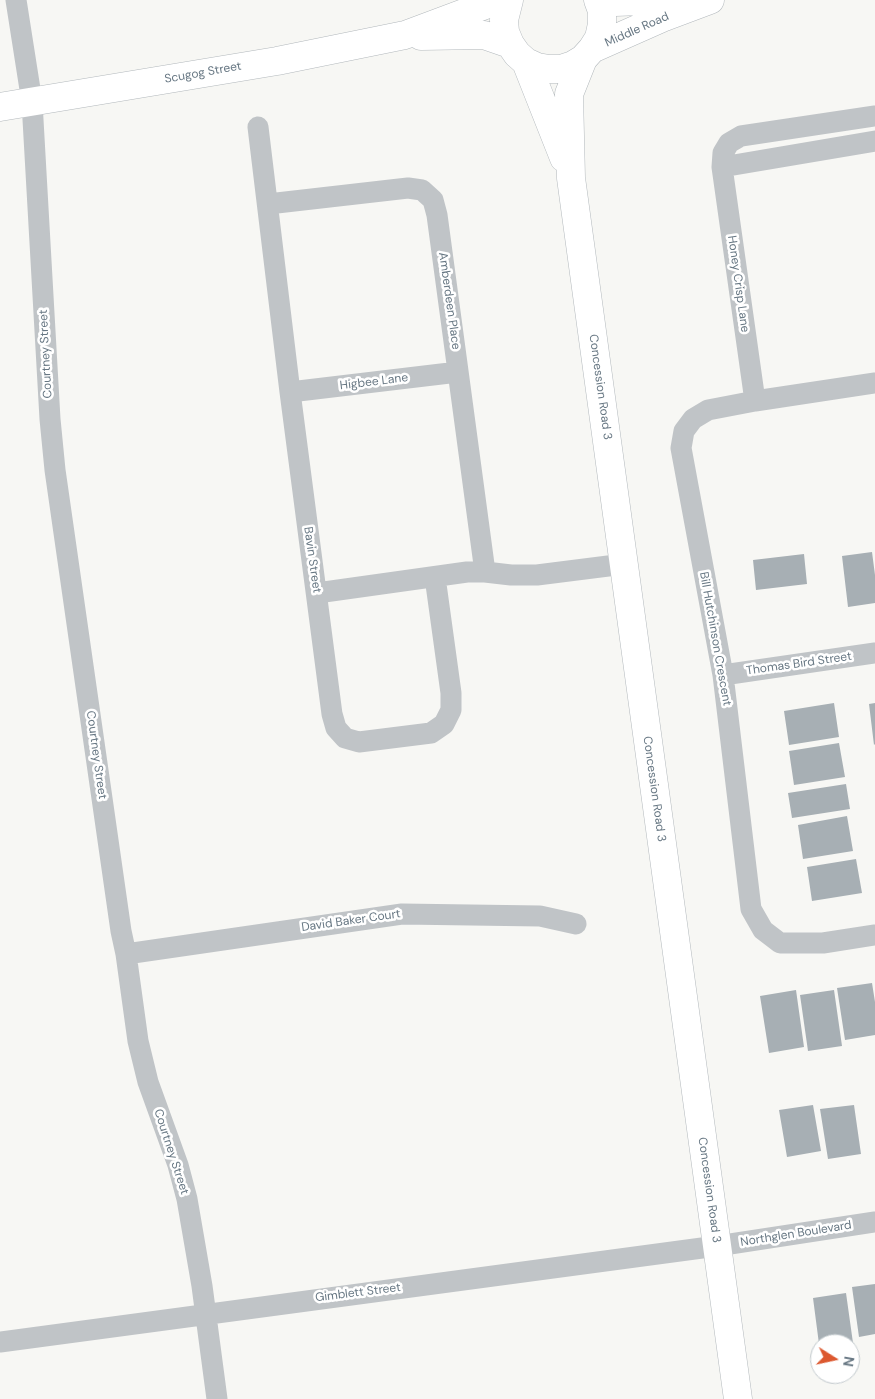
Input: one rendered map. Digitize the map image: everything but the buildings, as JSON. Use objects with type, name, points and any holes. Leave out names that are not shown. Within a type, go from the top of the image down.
[{"type":"street","name":"Courtney Street","points":[[16,0],[32,102],[55,470],[121,931],[138,1041],[148,1082],[178,1165],[187,1200],[206,1313],[217,1399]]},
{"type":"street","name":"Scugog Street","points":[[0,107],[277,61],[405,35],[499,0]]},
{"type":"street","name":"Concession Road 3","points":[[509,0],[504,20],[506,32],[518,53],[571,178]]},
{"type":"street","name":"Concession Road 3","points":[[598,0],[602,11],[599,38],[588,54],[569,94],[571,178],[738,1399]]},
{"type":"street","name":"Middle Road","points":[[612,0],[615,2],[668,0]]},
{"type":"street","name":"Middle Road","points":[[518,53],[537,67],[561,69],[573,65],[588,54],[662,18],[710,0]]},
{"type":"street","name":"Scugog Street","points":[[405,35],[444,37],[484,35],[518,53]]},
{"type":"street","name":"Honey Crisp Lane","points":[[755,401],[722,167],[723,153],[729,143],[741,136],[875,116]]},
{"type":"street","name":"Bavin Street","points":[[258,127],[332,714],[336,728],[345,738],[359,742],[431,733],[444,724],[451,710],[451,693],[434,577]]},
{"type":"street","points":[[722,167],[875,141]]},
{"type":"street","name":"Amberdeen Place","points":[[268,204],[408,188],[422,190],[433,200],[437,214],[485,572]]},
{"type":"street","name":"Higbee Lane","points":[[290,392],[458,372]]},
{"type":"street","name":"Bill Hutchinson Crescent","points":[[875,383],[708,410],[693,419],[684,432],[681,448],[723,675],[750,909],[763,930],[780,943],[823,943],[875,935]]},
{"type":"street","points":[[316,593],[467,572],[537,575],[624,564]]},
{"type":"street","name":"Thomas Bird Street","points":[[723,675],[875,653]]},
{"type":"street","name":"David Baker Court","points":[[126,954],[402,914],[540,916],[576,924]]},
{"type":"street","name":"Northglen Boulevard","points":[[717,1246],[875,1222]]},
{"type":"street","name":"Gimblett Street","points":[[0,1342],[717,1246]]}]
